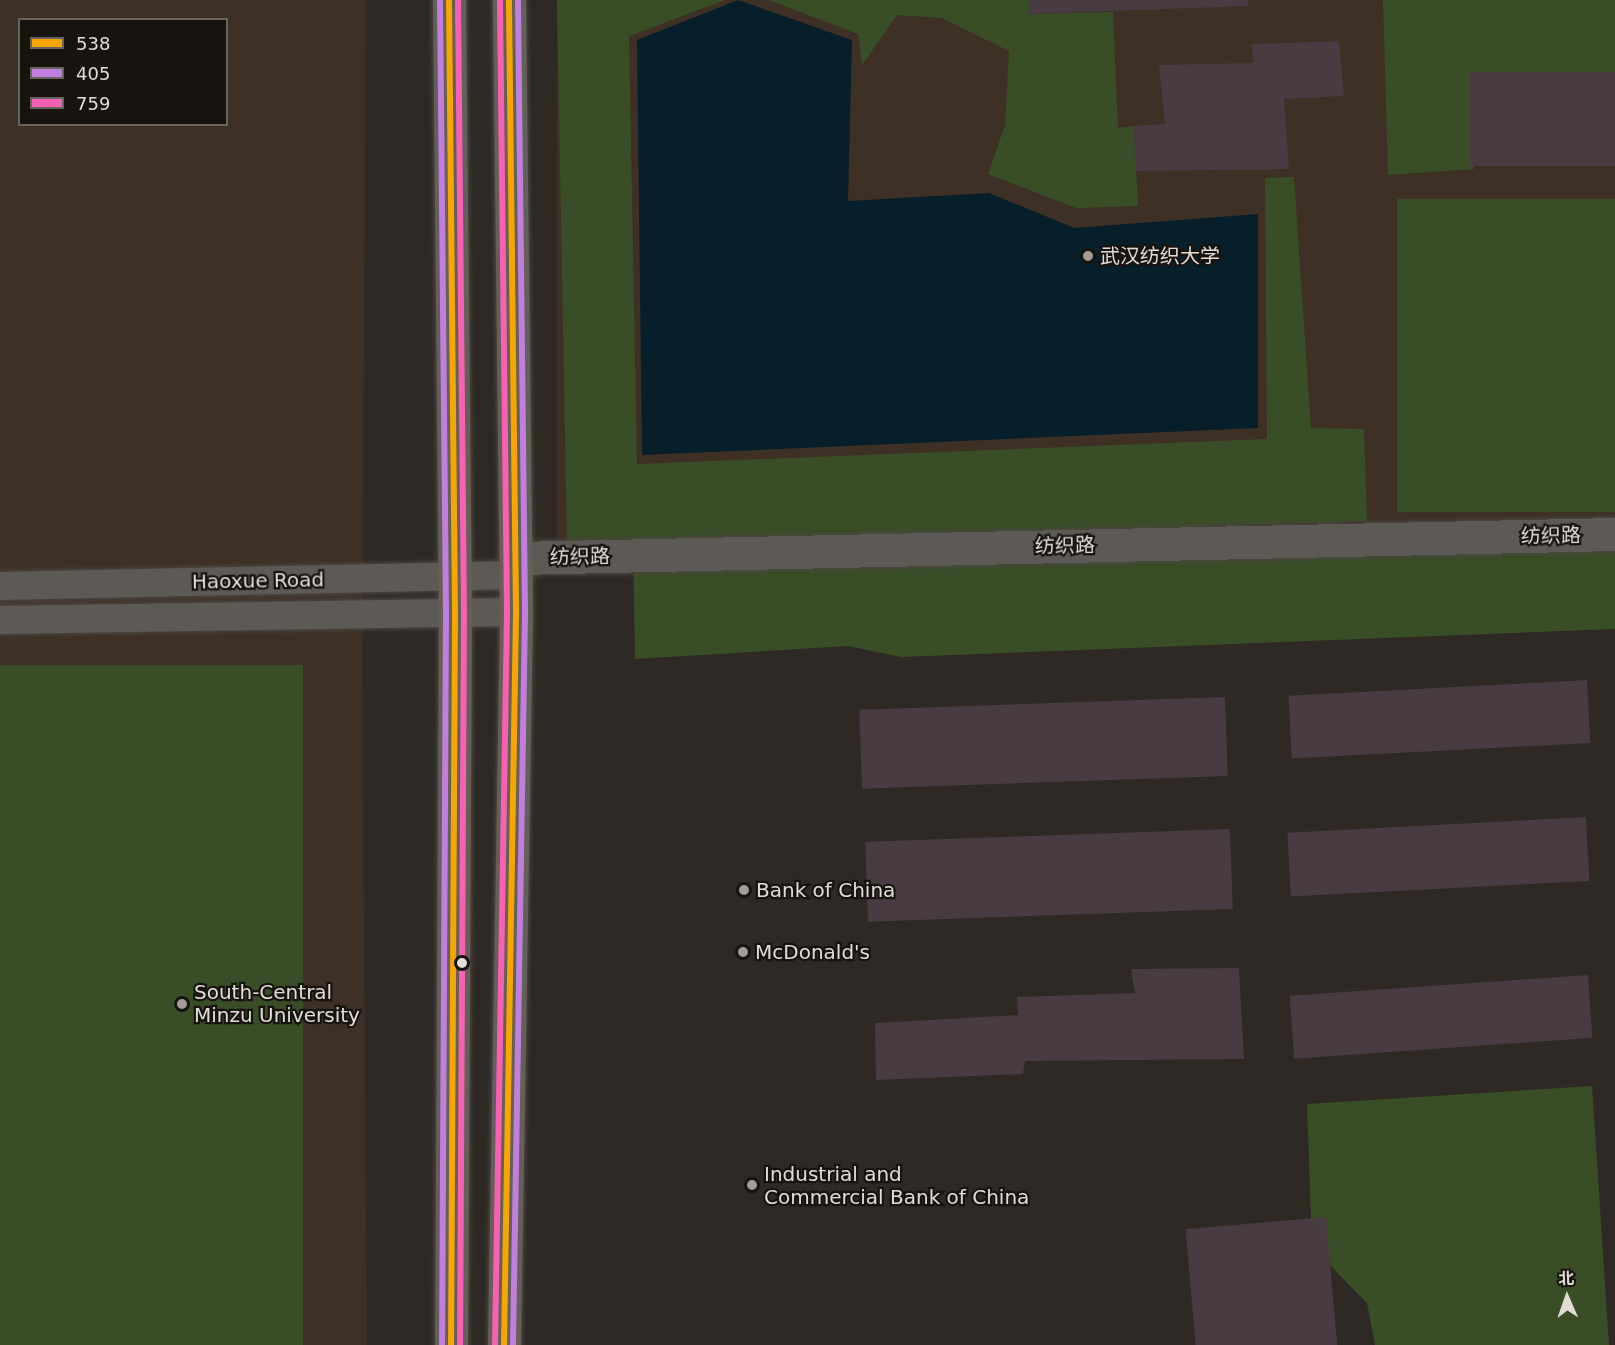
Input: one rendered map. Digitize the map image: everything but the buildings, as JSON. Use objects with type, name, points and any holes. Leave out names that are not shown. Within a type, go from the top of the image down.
[{"type":"main road","points":[[449,0],[455,614],[451,1345]]},
{"type":"main road","points":[[504,1345],[516,612],[509,0]]},
{"type":"main road","name":"纺织路","points":[[516,567],[1615,534]]},
{"type":"street","name":"Haoxue Road","points":[[0,586],[454,577],[516,567]]},
{"type":"street","name":"Haoxue Road","points":[[0,620],[516,612]]},
{"type":"shaded area","name":"South-Central Minzu University","points":[[0,0],[366,0],[362,663],[367,1345],[0,1345]]},
{"type":"shaded area","name":"武汉纺织大学","points":[[557,0],[1615,0],[1615,547],[557,547]]},
{"type":"green space","points":[[557,0],[725,0],[629,36],[637,464],[1267,439],[1265,178],[1294,177],[1311,428],[1364,429],[1367,521],[567,547]]},
{"type":"green space","points":[[769,0],[1029,0],[1030,14],[1113,12],[1118,128],[1134,126],[1138,206],[1076,208],[988,174],[1005,125],[1009,51],[942,18],[897,15],[862,65],[858,34]]},
{"type":"green space","points":[[1383,0],[1615,0],[1615,72],[1470,78],[1474,169],[1388,175]]},
{"type":"green space","points":[[1397,199],[1615,199],[1615,512],[1397,512]]},
{"type":"green space","points":[[1615,534],[1615,629],[901,657],[848,646],[635,659],[633,556]]},
{"type":"green space","points":[[0,665],[303,665],[303,1345],[0,1345]]},
{"type":"green space","points":[[1592,1086],[1609,1345],[1375,1345],[1367,1303],[1312,1247],[1307,1104]]},
{"type":"water","points":[[738,0],[852,40],[848,201],[989,193],[1074,228],[1258,214],[1258,428],[642,455],[637,40]]},
{"type":"transit line","name":"405","points":[[440,0],[446,614],[442,1345]]},
{"type":"transit line","name":"538","points":[[449,0],[455,614],[451,1345]]},
{"type":"transit line","name":"759","points":[[458,0],[464,614],[460,1345]]},
{"type":"transit line","name":"759","points":[[495,1345],[507,612],[500,0]]},
{"type":"transit line","name":"538","points":[[504,1345],[516,612],[509,0]]},
{"type":"transit line","name":"405","points":[[513,1345],[525,612],[518,0]]},
{"type":"place","name":"武汉纺织大学","points":[[1088,256]]},
{"type":"place","name":"Bank of China","points":[[744,890]]},
{"type":"place","name":"McDonald's","points":[[743,952]]},
{"type":"place","name":"South-Central Minzu University","points":[[182,1004]]},
{"type":"place","name":"Industrial and Commercial Bank of China","points":[[752,1185]]}]
